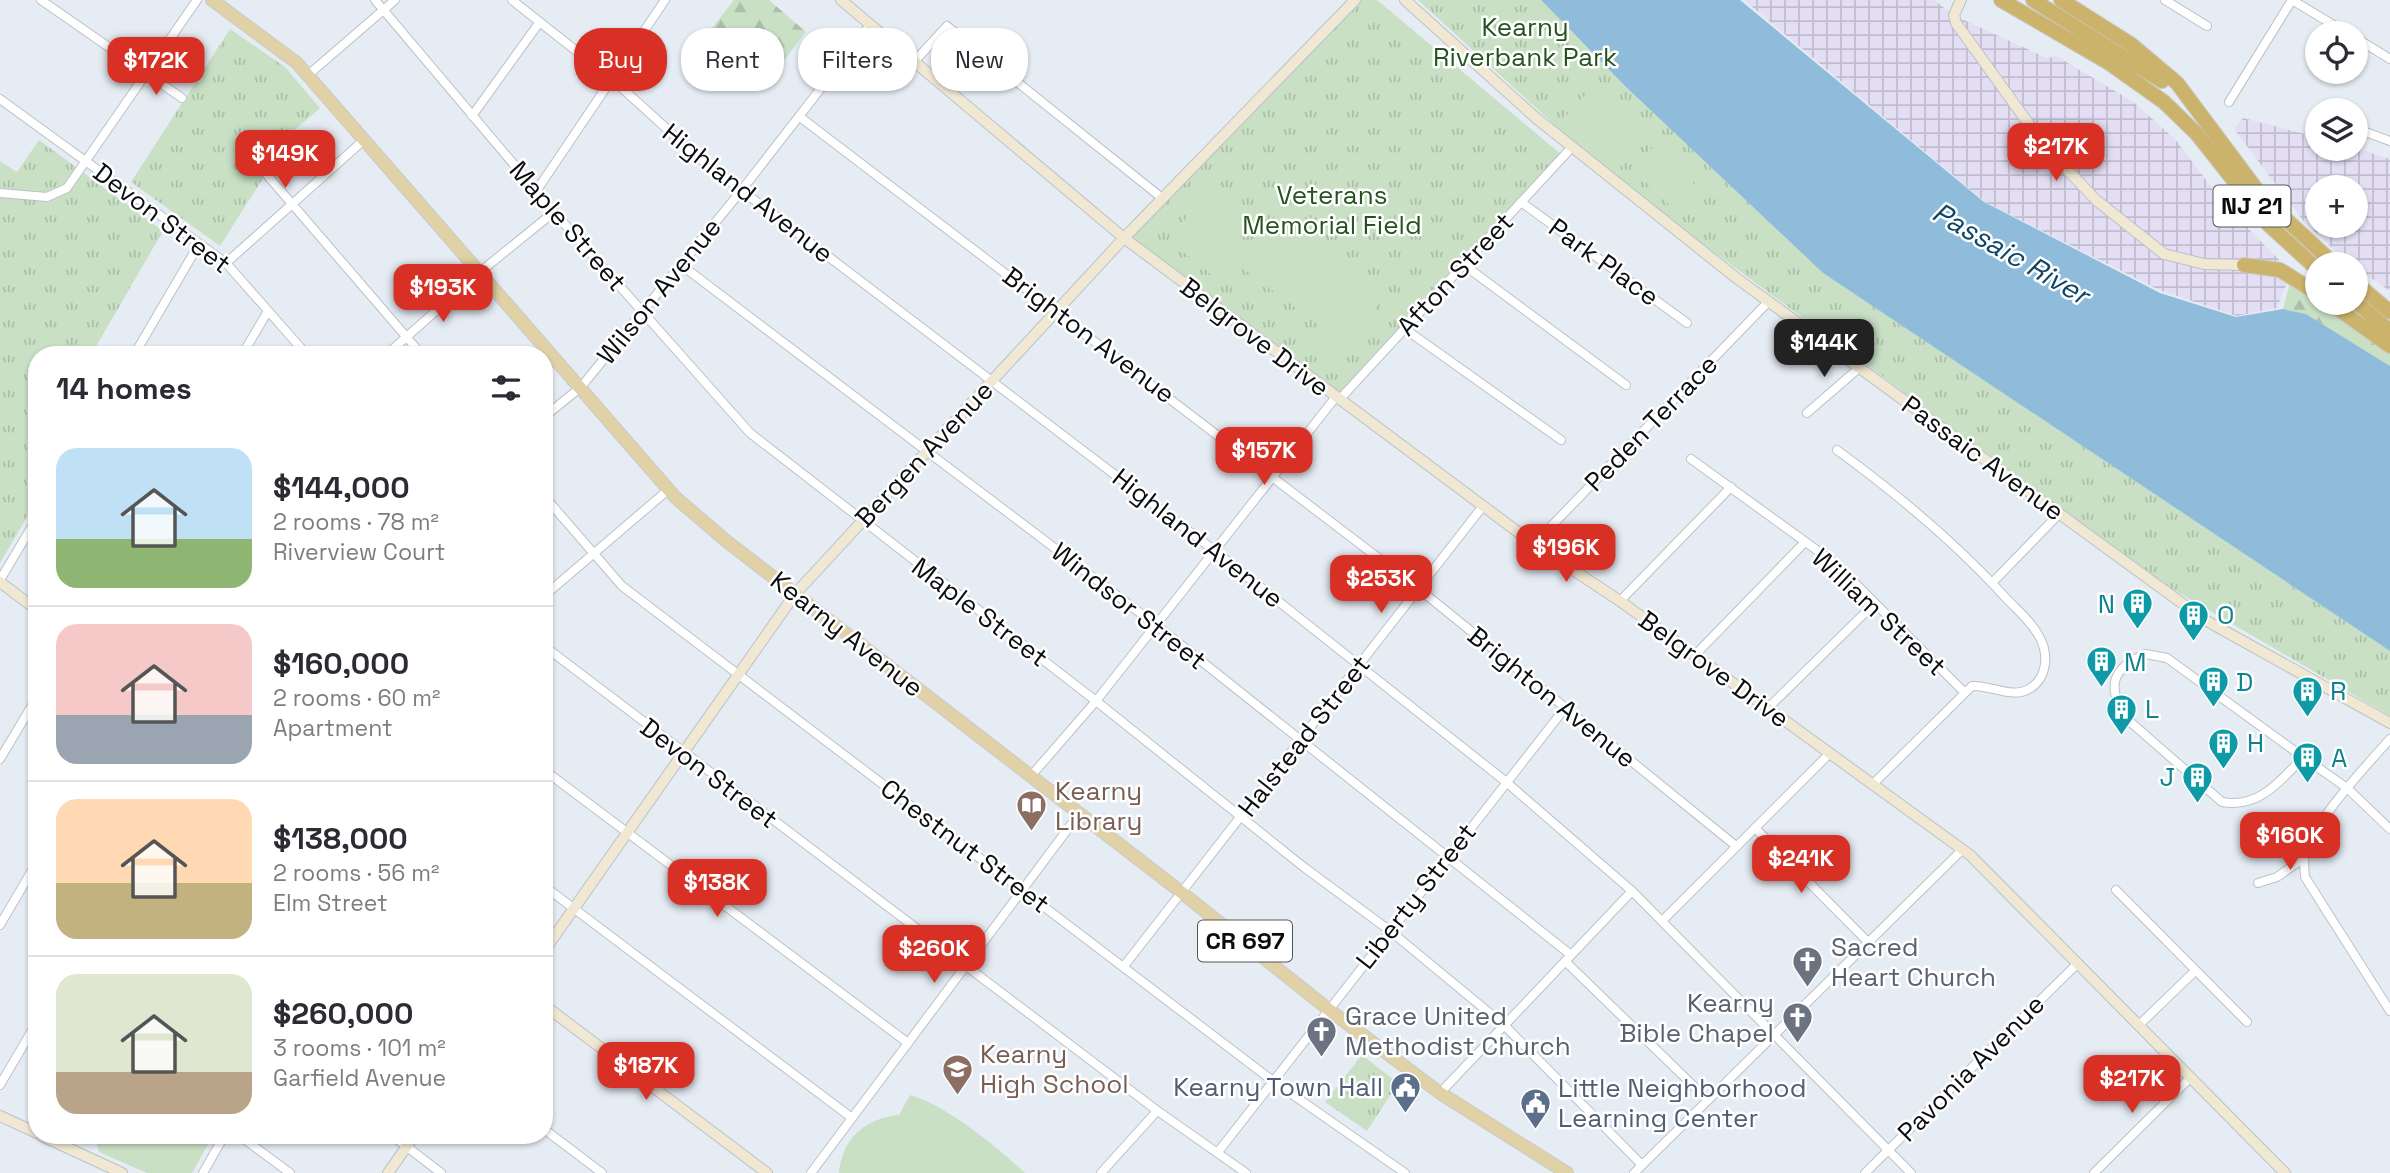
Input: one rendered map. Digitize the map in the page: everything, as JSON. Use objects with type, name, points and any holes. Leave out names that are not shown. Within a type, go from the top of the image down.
[{"type":"highway","name":"NJ 21","points":[[2001,0],[2109,63],[2164,102],[2197,134],[2268,224],[2305,258]]},
{"type":"highway","name":"NJ 21","points":[[2033,0],[2154,75],[2199,116],[2278,214],[2321,252]]},
{"type":"highway","points":[[2061,0],[2132,45],[2177,83],[2199,116]]},
{"type":"highway","points":[[2244,265],[2280,270],[2305,286]]},
{"type":"highway","points":[[2368,293],[2390,312]]},
{"type":"highway","points":[[2368,312],[2390,331]]},
{"type":"highway","points":[[2347,315],[2390,346]]},
{"type":"main road","name":"Kearny Avenue","points":[[212,0],[270,40],[308,75],[544,346]]},
{"type":"main road","name":"Kearny Avenue","points":[[553,356],[668,490],[725,540],[1181,892],[1328,1009],[1440,1093],[1567,1173]]},
{"type":"street","points":[[41,0],[182,98]]},
{"type":"street","points":[[0,193],[35,198],[53,196],[67,188],[197,0]]},
{"type":"street","name":"Maple Street","points":[[375,0],[554,212],[750,433],[1096,701],[1240,817],[1389,930],[1504,1026],[1642,1165]]},
{"type":"street","points":[[308,75],[395,0]]},
{"type":"street","name":"Highland Avenue","points":[[512,0],[574,50]]},
{"type":"street","points":[[647,28],[665,0]]},
{"type":"street","name":"Belgrove Drive","points":[[841,0],[873,28]]},
{"type":"street","name":"Bergen Avenue","points":[[553,938],[795,594],[1124,238],[1355,0]]},
{"type":"street","name":"Passaic Avenue","points":[[1405,0],[1572,147],[1769,302],[2205,620],[2390,723]]},
{"type":"street","points":[[2165,0],[2207,26]]},
{"type":"street","points":[[2229,102],[2292,0],[2327,21]]},
{"type":"street","points":[[1959,3],[1954,15],[1958,26],[2045,145],[2096,200],[2164,254],[2204,264],[2244,265]]},
{"type":"street","points":[[472,116],[539,23]]},
{"type":"street","name":"Wilson Avenue","points":[[553,410],[580,387],[642,312],[800,117],[870,25]]},
{"type":"street","points":[[917,58],[947,26],[1162,198]]},
{"type":"street","points":[[2368,45],[2390,59]]},
{"type":"street","name":"Belgrove Drive","points":[[917,65],[1124,238],[1337,399],[1534,544],[1620,601],[1963,849],[2286,1173]]},
{"type":"street","points":[[537,190],[605,91]]},
{"type":"street","name":"Highland Avenue","points":[[625,91],[672,135],[741,191],[1215,551],[1504,781],[1632,891],[1911,1173]]},
{"type":"street","name":"Devon Street","points":[[0,99],[226,263],[299,346]]},
{"type":"street","name":"Brighton Avenue","points":[[800,117],[1057,310],[1419,589],[1736,846]]},
{"type":"street","points":[[2368,133],[2390,141]]},
{"type":"street","points":[[226,263],[365,139]]},
{"type":"street","name":"Afton Street","points":[[1031,776],[1096,701],[1337,399],[1572,147]]},
{"type":"street","points":[[268,176],[414,346]]},
{"type":"street","name":"Park Place","points":[[1521,202],[1687,323]]},
{"type":"street","points":[[396,346],[480,272],[554,212]]},
{"type":"street","points":[[139,346],[200,244]]},
{"type":"street","name":"Windsor Street","points":[[680,264],[1156,625],[1447,857],[1568,958],[1708,1100]]},
{"type":"street","points":[[1464,265],[1626,385]]},
{"type":"street","name":"Peden Terrace","points":[[1534,544],[1769,302]]},
{"type":"street","points":[[247,346],[268,311]]},
{"type":"street","points":[[1405,328],[1561,440]]},
{"type":"street","points":[[1807,413],[1859,368]]},
{"type":"street","points":[[1837,450],[1896,493],[1992,583],[2039,635],[2045,654],[2042,677],[2026,691],[2006,691],[1982,685],[1972,686],[1964,692],[1874,783]]},
{"type":"street","name":"William Street","points":[[1691,459],[1836,564],[1964,692]]},
{"type":"street","points":[[1620,601],[1731,487]]},
{"type":"street","points":[[553,588],[668,490]]},
{"type":"street","name":"Chestnut Street","points":[[553,506],[622,586],[1273,1081],[1405,1173]]},
{"type":"street","name":"Halstead Street","points":[[1124,966],[1483,506]]},
{"type":"street","points":[[1992,583],[2059,513]]},
{"type":"street","points":[[28,533],[0,581],[28,603]]},
{"type":"street","points":[[1695,655],[1805,542]]},
{"type":"street","points":[[1768,708],[1874,604]]},
{"type":"street","name":"Devon Street","points":[[553,653],[1157,1111],[1246,1173]]},
{"type":"street","points":[[2303,757],[2260,798],[2237,805],[2222,802],[2128,720],[2118,706],[2115,684],[2117,671],[2127,661],[2146,654],[2167,658],[2347,788],[2390,829]]},
{"type":"street","name":"Liberty Street","points":[[1218,1152],[1504,781],[1565,708]]},
{"type":"street","points":[[0,759],[28,713]]},
{"type":"street","points":[[2390,739],[2347,788],[2306,848],[2304,858],[2305,877],[2390,1011]]},
{"type":"street","points":[[1662,921],[1830,753]]},
{"type":"street","points":[[553,777],[908,1043]]},
{"type":"street","points":[[811,1173],[1079,814]]},
{"type":"street","points":[[1755,828],[1867,941]]},
{"type":"street","points":[[1634,1173],[1963,849]]},
{"type":"street","points":[[2258,883],[2277,877],[2304,858]]},
{"type":"street","points":[[0,925],[28,877]]},
{"type":"street","points":[[2116,890],[2247,1023]]},
{"type":"street","points":[[1440,1093],[1632,891]]},
{"type":"street","points":[[553,893],[852,1118]]},
{"type":"street","name":"Pavonia Avenue","points":[[1865,1173],[2078,963]]},
{"type":"street","points":[[2138,1026],[2195,971]]},
{"type":"street","points":[[553,1012],[767,1173]]},
{"type":"street","points":[[0,1085],[28,1037]]},
{"type":"street","points":[[2094,1173],[2190,1078]]},
{"type":"street","points":[[1101,1173],[1157,1111]]},
{"type":"street","points":[[0,1116],[28,1129]]},
{"type":"street","points":[[553,1136],[602,1173]]},
{"type":"street","points":[[61,1144],[122,1173]]},
{"type":"street","points":[[203,1173],[219,1144]]},
{"type":"street","points":[[251,1144],[290,1173]]},
{"type":"street","points":[[404,1144],[441,1173]]},
{"type":"street","points":[[388,1173],[407,1146]]},
{"type":"shaded area","points":[[1744,0],[1934,0],[1953,15],[2047,58],[2056,56],[2132,101],[2175,139],[2225,205],[2291,272],[2277,308],[2237,316],[2159,290],[1985,202]]},
{"type":"shaded area","points":[[2243,118],[2305,134],[2305,161],[2368,161],[2368,152],[2390,159],[2390,291],[2368,276],[2368,252],[2337,252],[2321,238],[2368,238],[2368,175],[2305,175],[2305,223],[2234,129]]},
{"type":"green space","points":[[734,0],[769,0],[801,28],[798,28],[798,42],[784,60],[784,28],[712,28]]},
{"type":"green space","name":"Veterans Memorial Field","points":[[1353,0],[1377,0],[1563,156],[1340,398],[1120,237]]},
{"type":"green space","name":"Kearny Riverbank Park","points":[[1418,0],[1541,0],[1626,87],[1823,273],[2390,651],[2390,716],[2162,583],[1696,239],[1581,149]]},
{"type":"green space","points":[[230,29],[285,67],[320,108],[293,131],[220,246],[131,182]]},
{"type":"green space","points":[[1592,87],[1647,137],[1617,170],[1562,120]]},
{"type":"green space","points":[[39,140],[163,231],[96,346],[28,346],[28,515],[0,563],[0,161],[17,172]]},
{"type":"green space","points":[[1652,148],[1658,149],[1699,189],[1699,196],[1683,212],[1676,211],[1634,171],[1636,163]]},
{"type":"green space","points":[[1215,183],[1233,206],[1241,232],[1239,259],[1226,286],[1168,240]]},
{"type":"green space","points":[[1276,219],[1383,298],[1337,363],[1312,345],[1323,328],[1241,267]]},
{"type":"green space","points":[[2290,282],[2305,293],[2305,314],[2283,309]]},
{"type":"green space","points":[[2308,315],[2336,315],[2390,353],[2390,366]]},
{"type":"green space","points":[[1362,1055],[1398,1083],[1367,1131],[1325,1102]]},
{"type":"green space","points":[[910,1095],[954,1117],[1025,1173],[839,1173],[845,1150],[858,1132],[876,1120],[899,1115]]},
{"type":"green space","points":[[96,1144],[208,1144],[192,1173],[147,1173],[99,1152]]},
{"type":"water","name":"Passaic River","points":[[1541,0],[1740,0],[1984,202],[2160,293],[2236,317],[2283,309],[2305,314],[2390,366],[2390,651],[1823,273],[1626,87]]},
{"type":"place","name":"N","points":[[2138,631]]},
{"type":"place","name":"O","points":[[2194,642]]},
{"type":"place","name":"M","points":[[2101,689]]},
{"type":"place","name":"D","points":[[2213,709]]},
{"type":"place","name":"R","points":[[2307,718]]},
{"type":"place","name":"L","points":[[2122,736]]},
{"type":"place","name":"H","points":[[2224,770]]},
{"type":"place","name":"A","points":[[2308,785]]},
{"type":"place","name":"J","points":[[2198,804]]},
{"type":"place","name":"Kearny Library","points":[[1032,833]]},
{"type":"place","name":"Sacred Heart Church","points":[[1808,989]]},
{"type":"place","name":"Kearny Bible Chapel","points":[[1797,1045]]},
{"type":"place","name":"Grace United Methodist Church","points":[[1322,1058]]},
{"type":"place","name":"Kearny High School","points":[[957,1096]]},
{"type":"place","name":"Kearny Town Hall","points":[[1406,1114]]},
{"type":"place","name":"Little Neighborhood Learning Center","points":[[1535,1130]]}]
